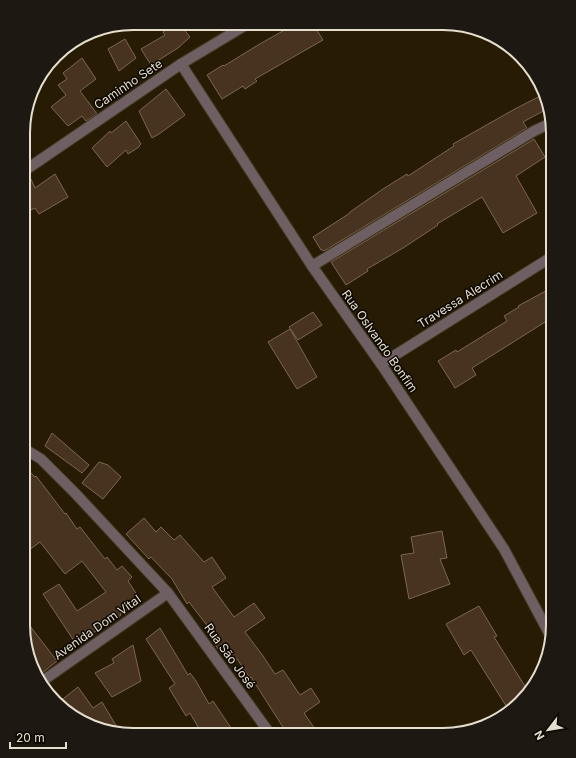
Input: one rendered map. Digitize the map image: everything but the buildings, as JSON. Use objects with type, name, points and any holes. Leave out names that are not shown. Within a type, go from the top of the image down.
[{"type":"street","name":"Caminho Sete","points":[[30,166],[182,64],[238,30]]},
{"type":"street","name":"Rua Oslvando Bonfim","points":[[182,64],[312,266],[381,364],[504,549],[546,628]]},
{"type":"street","points":[[312,266],[545,125]]},
{"type":"street","name":"Travessa Alecrim","points":[[381,364],[546,260]]},
{"type":"street","name":"Rua São José","points":[[30,452],[41,459],[75,493],[168,593],[267,728]]},
{"type":"street","name":"Avenida Dom Vital","points":[[46,679],[168,593]]}]
